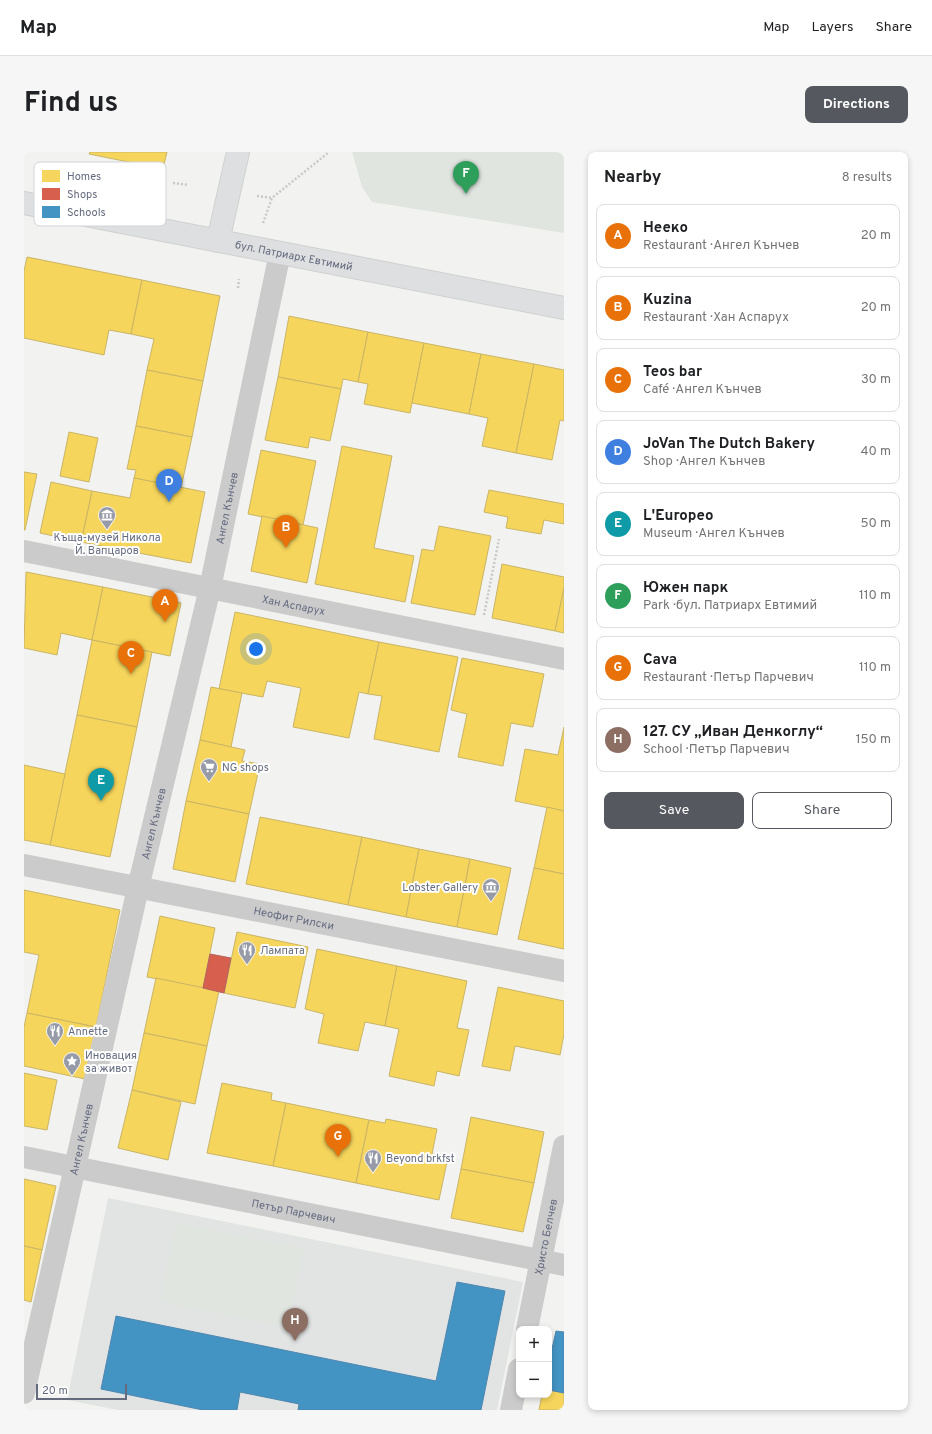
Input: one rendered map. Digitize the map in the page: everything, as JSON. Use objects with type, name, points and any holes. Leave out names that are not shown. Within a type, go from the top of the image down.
[{"type":"main road","points":[[218,242],[238,152]]},
{"type":"main road","name":"бул. Патриарх Евтимий","points":[[24,203],[34,205]]},
{"type":"main road","name":"бул. Патриарх Евтимий","points":[[138,226],[564,308]]},
{"type":"street","name":"Ангел Кънчев","points":[[24,1393],[138,888],[210,588],[280,254]]},
{"type":"street","name":"Хан Аспарух","points":[[24,551],[564,659]]},
{"type":"street","name":"Неофит Рилски","points":[[24,865],[564,971]]},
{"type":"street","name":"Христо Белчев","points":[[528,1326],[564,1146]]},
{"type":"street","name":"Петър Парчевич","points":[[24,1157],[564,1265]]},
{"type":"street","points":[[511,1410],[516,1384]]},
{"type":"path","points":[[268,211],[272,198],[329,152]]},
{"type":"path","points":[[173,183],[188,185]]},
{"type":"path","points":[[257,196],[272,198]]},
{"type":"path","points":[[238,288],[239,280]]},
{"type":"path","points":[[478,642],[499,539]]},
{"type":"shaded area","points":[[352,152],[564,152],[564,233],[372,202],[362,187]]},
{"type":"shaded area","points":[[108,1198],[523,1282],[497,1410],[118,1410],[67,1400]]},
{"type":"shaded area","points":[[176,1223],[304,1248],[288,1327],[160,1302]]},
{"type":"building: Homes","points":[[90,152],[167,152],[165,162],[128,162],[89,154]]},
{"type":"building: Homes","points":[[27,257],[142,280],[131,334],[109,330],[104,355],[24,338],[24,271]]},
{"type":"building: Homes","points":[[142,280],[220,296],[203,381],[147,370],[154,339],[131,334]]},
{"type":"building: Homes","points":[[289,316],[368,332],[358,382],[343,379],[341,389],[278,377]]},
{"type":"building: Homes","points":[[368,332],[424,343],[410,413],[364,404],[368,384],[358,382]]},
{"type":"building: Homes","points":[[424,343],[481,354],[469,414],[412,403]]},
{"type":"building: Homes","points":[[481,354],[534,364],[516,453],[482,446],[488,418],[469,414]]},
{"type":"building: Homes","points":[[534,364],[564,370],[564,421],[560,420],[552,460],[516,453]]},
{"type":"building: Homes","points":[[147,370],[203,381],[192,437],[136,426]]},
{"type":"building: Homes","points":[[278,377],[341,389],[330,441],[310,437],[308,448],[265,440]]},
{"type":"building: Homes","points":[[136,426],[192,437],[181,488],[134,478],[136,470],[127,469]]},
{"type":"building: Homes","points":[[69,432],[98,438],[89,482],[60,476]]},
{"type":"building: Homes","points":[[342,446],[392,456],[374,548],[414,556],[405,602],[315,584]]},
{"type":"building: Homes","points":[[261,450],[316,461],[303,525],[248,514]]},
{"type":"building: Homes","points":[[24,472],[37,474],[25,530],[24,530]]},
{"type":"building: Homes","points":[[134,478],[205,492],[191,563],[81,542],[92,491],[130,498]]},
{"type":"building: Homes","points":[[51,482],[92,491],[81,542],[40,533]]},
{"type":"building: Homes","points":[[489,490],[564,504],[564,524],[544,520],[541,534],[506,528],[508,517],[484,512]]},
{"type":"building: Homes","points":[[262,516],[318,528],[307,583],[251,571]]},
{"type":"building: Homes","points":[[439,526],[491,536],[475,615],[411,603],[422,549],[434,551]]},
{"type":"building: Homes","points":[[502,564],[564,577],[564,588],[555,631],[492,618]]},
{"type":"building: Homes","points":[[26,572],[103,587],[92,640],[61,633],[57,655],[24,648]]},
{"type":"building: Homes","points":[[103,587],[181,603],[170,656],[92,640]]},
{"type":"building: Homes","points":[[564,588],[564,633],[555,631]]},
{"type":"building: Homes","points":[[235,612],[379,642],[368,694],[359,692],[349,738],[293,727],[301,688],[267,681],[263,697],[219,689]]},
{"type":"building: Homes","points":[[92,640],[152,652],[137,727],[77,715]]},
{"type":"building: Homes","points":[[379,642],[458,657],[439,752],[374,739],[382,696],[368,694]]},
{"type":"building: Homes","points":[[462,658],[544,674],[533,727],[511,723],[503,766],[458,757],[467,714],[451,710]]},
{"type":"building: Homes","points":[[211,687],[242,693],[231,747],[200,740]]},
{"type":"building: Homes","points":[[77,715],[137,727],[110,857],[50,845]]},
{"type":"building: Homes","points":[[564,727],[564,811],[515,801],[525,749],[558,755]]},
{"type":"building: Homes","points":[[200,740],[245,750],[242,761],[260,764],[249,814],[186,801]]},
{"type":"building: Homes","points":[[24,765],[65,774],[50,845],[24,840]]},
{"type":"building: Homes","points":[[186,801],[249,814],[235,882],[173,869]]},
{"type":"building: Homes","points":[[547,807],[564,811],[564,874],[534,868]]},
{"type":"building: Homes","points":[[260,817],[362,837],[348,905],[246,884]]},
{"type":"building: Homes","points":[[362,837],[419,849],[406,917],[348,905]]},
{"type":"building: Homes","points":[[419,849],[470,859],[457,927],[406,917]]},
{"type":"building: Homes","points":[[470,859],[511,868],[497,935],[457,927]]},
{"type":"building: Homes","points":[[534,868],[564,874],[564,949],[518,939]]},
{"type":"building: Homes","points":[[24,890],[120,910],[96,1027],[27,1013],[39,955],[24,952]]},
{"type":"building: Homes","points":[[160,916],[215,928],[203,988],[147,977]]},
{"type":"building: Homes","points":[[237,932],[308,947],[295,1008],[224,993]]},
{"type":"building: Homes","points":[[317,949],[397,966],[385,1026],[365,1022],[358,1051],[318,1043],[324,1014],[305,1009]]},
{"type":"building: Homes","points":[[397,966],[467,981],[457,1028],[469,1030],[459,1076],[437,1071],[434,1086],[389,1076],[399,1029],[385,1026]]},
{"type":"building: Homes","points":[[156,978],[219,991],[207,1046],[144,1033]]},
{"type":"building: Homes","points":[[498,987],[564,1001],[564,1034],[560,1055],[515,1046],[510,1071],[482,1066]]},
{"type":"building: Homes","points":[[27,1013],[96,1027],[85,1079],[24,1066],[24,1027]]},
{"type":"building: Homes","points":[[144,1033],[207,1046],[195,1104],[132,1090]]},
{"type":"building: Homes","points":[[24,1073],[57,1080],[47,1130],[24,1126]]},
{"type":"building: Homes","points":[[222,1083],[272,1093],[271,1100],[286,1103],[273,1166],[207,1153]]},
{"type":"building: Homes","points":[[132,1090],[181,1102],[168,1160],[118,1148]]},
{"type":"building: Homes","points":[[286,1103],[369,1120],[356,1183],[273,1166]]},
{"type":"building: Homes","points":[[471,1117],[544,1132],[534,1183],[461,1169]]},
{"type":"building: Homes","points":[[386,1119],[437,1129],[432,1154],[448,1157],[439,1200],[356,1183],[369,1120],[385,1123]]},
{"type":"building: Homes","points":[[461,1169],[534,1183],[523,1232],[451,1218]]},
{"type":"building: Homes","points":[[24,1179],[56,1186],[42,1250],[24,1246]]},
{"type":"building: Homes","points":[[24,1246],[42,1250],[31,1302],[24,1300]]},
{"type":"building: Homes","points":[[552,1391],[564,1393],[564,1410],[539,1410],[541,1398],[552,1398]]},
{"type":"building: Shops","points":[[210,954],[231,958],[224,993],[203,988]]},
{"type":"building: Schools","points":[[457,1282],[505,1291],[481,1410],[298,1410],[299,1404],[240,1392],[237,1410],[203,1410],[101,1389],[116,1316],[436,1381]]},
{"type":"building: Schools","points":[[556,1331],[564,1332],[564,1393],[552,1391],[552,1349]]},
{"type":"place","name":"Южен парк","points":[[466,194]]},
{"type":"place","name":"JoVan The Dutch Bakery","points":[[169,502]]},
{"type":"place","name":"Къща-музей Никола Й. Вапцаров","points":[[107,530]]},
{"type":"place","name":"Kuzina","points":[[286,548]]},
{"type":"place","name":"Нееко","points":[[165,622]]},
{"type":"place","name":"Teos bar","points":[[131,674]]},
{"type":"place","name":"NG shops","points":[[209,782]]},
{"type":"place","name":"L'Europeo","points":[[101,801]]},
{"type":"place","name":"Lobster Gallery","points":[[491,902]]},
{"type":"place","name":"Лампата","points":[[247,965]]},
{"type":"place","name":"Annette","points":[[55,1046]]},
{"type":"place","name":"Иновация за живот","points":[[72,1076]]},
{"type":"place","name":"Cava","points":[[338,1157]]},
{"type":"place","name":"Beyond brkfst","points":[[373,1173]]},
{"type":"place","name":"127. СУ „Иван Денкоглу“","points":[[295,1341]]}]
